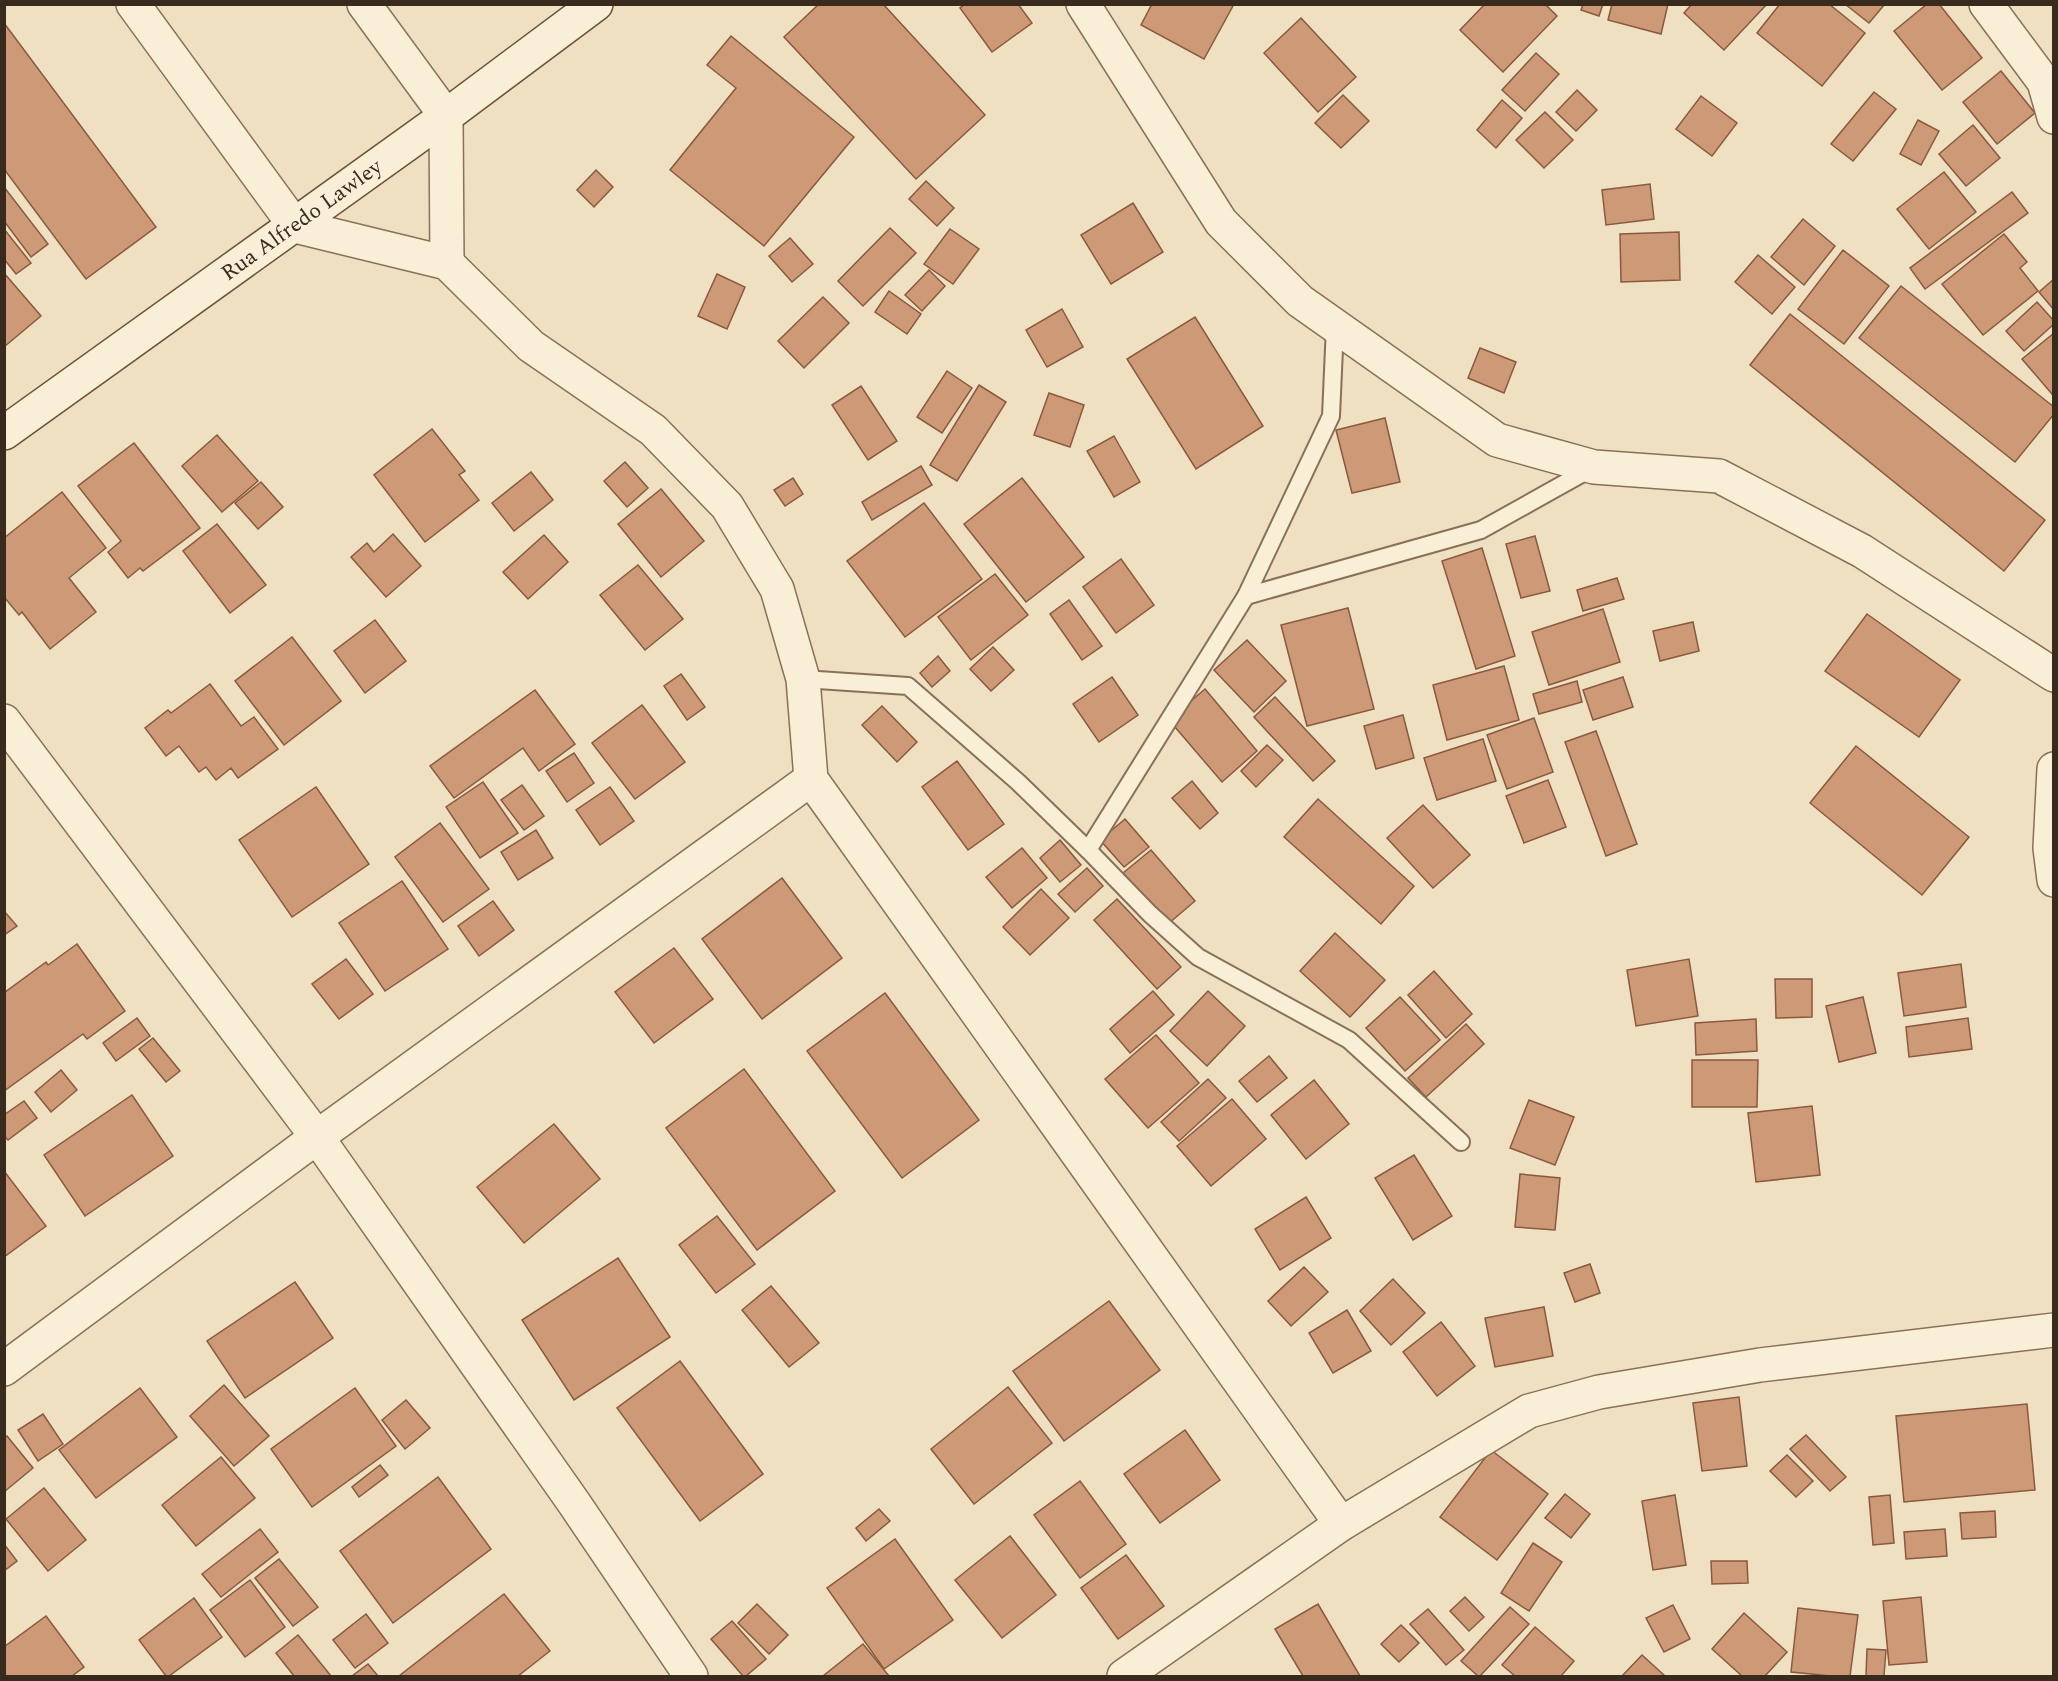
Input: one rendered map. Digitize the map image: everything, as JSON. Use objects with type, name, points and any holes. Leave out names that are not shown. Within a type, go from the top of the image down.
[{"type":"street","points":[[133,4],[295,226],[447,262],[531,346],[652,430],[726,506],[777,589],[803,679],[811,779],[1341,1524]]},
{"type":"street","points":[[364,4],[446,116],[447,262]]},
{"type":"street","name":"Rua Alfredo Lawley","points":[[4,433],[295,226],[596,4]]},
{"type":"street","points":[[1083,4],[1221,222],[1300,301],[1497,440],[1594,467],[1719,476],[1862,551],[2054,675]]},
{"type":"street","points":[[1986,4],[2044,82],[2054,117]]},
{"type":"street","points":[[4,721],[317,1137],[567,1493],[691,1677]]},
{"type":"street","points":[[2054,769],[2050,848],[2054,880]]},
{"type":"street","points":[[4,1369],[317,1137],[811,779]]},
{"type":"street","points":[[1124,1677],[1341,1524],[1529,1411],[1599,1392],[1760,1365],[2054,1330]]},
{"type":"lane","points":[[1089,850],[1246,596],[1331,416],[1335,326]]},
{"type":"lane","points":[[1246,596],[1482,530],[1594,467]]},
{"type":"lane","points":[[803,679],[908,686],[1018,782],[1089,850],[1150,914],[1198,957],[1349,1040],[1461,1142]]},
{"type":"building","points":[[819,4],[883,4],[985,115],[916,179],[784,37]]},
{"type":"building","points":[[965,4],[1018,4],[1032,23],[992,52],[960,8]]},
{"type":"building","points":[[1152,4],[1234,4],[1204,59],[1141,25]]},
{"type":"building","points":[[1485,4],[1545,4],[1557,16],[1503,72],[1460,30]]},
{"type":"building","points":[[1583,4],[1603,4],[1599,16],[1581,10]]},
{"type":"building","points":[[1612,4],[1668,4],[1661,34],[1608,20]]},
{"type":"building","points":[[1692,4],[1767,4],[1724,50],[1684,13]]},
{"type":"building","points":[[1780,4],[1829,4],[1865,33],[1822,86],[1757,33]]},
{"type":"building","points":[[1845,4],[1885,4],[1869,23]]},
{"type":"building","points":[[1927,4],[1939,4],[1982,58],[1942,90],[1894,31]]},
{"type":"building","points":[[1301,18],[1356,77],[1318,112],[1264,53]]},
{"type":"building","points":[[4,23],[156,227],[86,279],[4,169]]},
{"type":"building","points":[[731,36],[854,137],[764,246],[670,170],[736,88],[707,65]]},
{"type":"building","points":[[1536,53],[1559,74],[1525,111],[1502,90]]},
{"type":"building","points":[[2001,71],[2035,113],[1997,144],[1963,102]]},
{"type":"building","points":[[1577,90],[1597,110],[1576,131],[1556,112]]},
{"type":"building","points":[[1874,92],[1896,109],[1853,161],[1831,144]]},
{"type":"building","points":[[1343,95],[1369,121],[1341,148],[1315,123]]},
{"type":"building","points":[[1701,96],[1737,123],[1712,156],[1676,129]]},
{"type":"building","points":[[1502,100],[1522,118],[1496,148],[1477,130]]},
{"type":"building","points":[[1545,112],[1573,140],[1544,168],[1516,140]]},
{"type":"building","points":[[1918,120],[1939,131],[1921,165],[1900,154]]},
{"type":"building","points":[[1973,125],[2000,158],[1966,186],[1939,154]]},
{"type":"building","points":[[596,170],[613,187],[594,207],[577,190]]},
{"type":"building","points":[[1944,172],[1976,212],[1929,249],[1897,209]]},
{"type":"building","points":[[926,181],[954,208],[937,226],[909,199]]},
{"type":"building","points":[[1650,184],[1654,219],[1606,225],[1602,190]]},
{"type":"building","points":[[4,187],[48,244],[31,257],[4,221]]},
{"type":"building","points":[[2012,192],[2028,213],[1925,289],[1910,268]]},
{"type":"building","points":[[1133,203],[1163,252],[1111,284],[1081,235]]},
{"type":"building","points":[[1803,219],[1835,246],[1804,285],[1771,257]]},
{"type":"building","points":[[890,228],[916,253],[863,306],[838,281]]},
{"type":"building","points":[[4,229],[31,263],[16,274],[4,259]]},
{"type":"building","points":[[950,229],[979,249],[953,284],[924,264]]},
{"type":"building","points":[[1679,232],[1680,280],[1621,282],[1620,234]]},
{"type":"building","points":[[2004,234],[2027,262],[2020,268],[2038,291],[1983,335],[1942,284]]},
{"type":"building","points":[[790,238],[813,264],[792,282],[769,256]]},
{"type":"building","points":[[1843,250],[1889,286],[1844,344],[1798,309]]},
{"type":"building","points":[[1758,255],[1795,287],[1772,314],[1735,282]]},
{"type":"building","points":[[929,270],[945,286],[922,311],[905,295]]},
{"type":"building","points":[[4,273],[41,316],[4,347]]},
{"type":"building","points":[[717,274],[745,287],[727,329],[698,316]]},
{"type":"building","points":[[2054,279],[2054,310],[2039,292]]},
{"type":"building","points":[[1901,286],[2054,407],[2054,414],[2015,462],[1859,338]]},
{"type":"building","points":[[889,291],[921,314],[907,334],[875,312]]},
{"type":"building","points":[[823,297],[849,323],[804,368],[778,341]]},
{"type":"building","points":[[2037,302],[2054,321],[2054,324],[2024,351],[2006,331]]},
{"type":"building","points":[[1062,309],[1083,347],[1047,367],[1026,330]]},
{"type":"building","points":[[1790,314],[2045,520],[2004,571],[1750,365]]},
{"type":"building","points":[[1195,317],[1263,426],[1196,469],[1127,359]]},
{"type":"building","points":[[2054,333],[2054,393],[2052,394],[2022,359]]},
{"type":"building","points":[[1480,348],[1516,362],[1504,393],[1468,378]]},
{"type":"building","points":[[947,371],[972,388],[942,433],[917,417]]},
{"type":"building","points":[[979,385],[1006,402],[957,481],[930,465]]},
{"type":"building","points":[[861,386],[897,441],[868,460],[832,405]]},
{"type":"building","points":[[1049,393],[1084,405],[1070,447],[1034,435]]},
{"type":"building","points":[[1385,418],[1400,482],[1352,493],[1336,430]]},
{"type":"building","points":[[432,429],[465,471],[459,475],[479,500],[425,542],[374,475]]},
{"type":"building","points":[[217,435],[258,481],[222,512],[182,466]]},
{"type":"building","points":[[1114,436],[1140,482],[1114,497],[1087,451]]},
{"type":"building","points":[[134,443],[200,528],[143,571],[140,568],[128,578],[108,552],[121,541],[78,486]]},
{"type":"building","points":[[625,462],[648,488],[627,507],[604,481]]},
{"type":"building","points":[[921,466],[932,485],[872,520],[862,502]]},
{"type":"building","points":[[531,472],[553,500],[514,531],[492,503]]},
{"type":"building","points":[[793,478],[803,494],[785,506],[774,490]]},
{"type":"building","points":[[1022,478],[1084,557],[1026,602],[964,524]]},
{"type":"building","points":[[261,482],[283,507],[258,529],[235,503]]},
{"type":"building","points":[[661,489],[704,541],[661,577],[618,524]]},
{"type":"building","points":[[62,492],[106,548],[69,578],[96,612],[50,649],[22,612],[19,615],[4,597],[4,538]]},
{"type":"building","points":[[924,503],[982,579],[905,637],[847,561]]},
{"type":"building","points":[[217,524],[266,585],[230,613],[183,551]]},
{"type":"building","points":[[393,534],[421,566],[386,597],[351,557],[367,543],[374,552]]},
{"type":"building","points":[[544,535],[568,562],[528,599],[503,572]]},
{"type":"building","points":[[1535,536],[1550,591],[1521,598],[1506,544]]},
{"type":"building","points":[[1482,548],[1515,656],[1476,669],[1442,561]]},
{"type":"building","points":[[1121,559],[1154,605],[1116,633],[1083,587]]},
{"type":"building","points":[[638,565],[683,619],[645,650],[600,595]]},
{"type":"building","points":[[995,574],[1028,615],[971,660],[938,617]]},
{"type":"building","points":[[1617,578],[1624,599],[1583,611],[1577,590]]},
{"type":"building","points":[[1069,600],[1102,646],[1082,660],[1050,614]]},
{"type":"building","points":[[1348,608],[1374,709],[1307,726],[1281,625]]},
{"type":"building","points":[[1603,609],[1620,662],[1549,685],[1532,632]]},
{"type":"building","points":[[1867,614],[1960,680],[1919,737],[1825,671]]},
{"type":"building","points":[[375,620],[406,661],[365,693],[334,651]]},
{"type":"building","points":[[1693,622],[1699,651],[1660,661],[1653,631]]},
{"type":"building","points":[[292,637],[341,701],[284,745],[235,681]]},
{"type":"building","points":[[1247,640],[1286,681],[1254,712],[1214,670]]},
{"type":"building","points":[[993,647],[1014,670],[991,691],[970,669]]},
{"type":"building","points":[[938,656],[950,671],[932,687],[920,673]]},
{"type":"building","points":[[1504,666],[1519,720],[1447,740],[1433,685]]},
{"type":"building","points":[[681,674],[705,707],[687,720],[664,686]]},
{"type":"building","points":[[1112,677],[1138,715],[1099,742],[1073,704]]},
{"type":"building","points":[[1623,677],[1633,707],[1593,720],[1583,690]]},
{"type":"building","points":[[1577,681],[1582,702],[1539,714],[1533,694]]},
{"type":"building","points":[[210,684],[241,726],[254,717],[278,749],[238,778],[231,768],[216,780],[206,767],[199,772],[179,746],[166,756],[145,728],[168,710],[171,713]]},
{"type":"building","points":[[1205,689],[1257,751],[1222,782],[1169,720]]},
{"type":"building","points":[[535,690],[575,744],[539,771],[523,748],[454,798],[430,766]]},
{"type":"building","points":[[1275,697],[1335,761],[1313,781],[1254,717]]},
{"type":"building","points":[[642,705],[685,762],[635,799],[592,743]]},
{"type":"building","points":[[882,706],[917,742],[897,762],[862,725]]},
{"type":"building","points":[[1403,715],[1414,758],[1376,769],[1364,726]]},
{"type":"building","points":[[1534,718],[1553,772],[1507,789],[1487,735]]},
{"type":"building","points":[[1596,731],[1637,844],[1606,856],[1565,742]]},
{"type":"building","points":[[1483,739],[1496,781],[1437,800],[1424,758]]},
{"type":"building","points":[[1267,745],[1283,760],[1256,787],[1241,771]]},
{"type":"building","points":[[1856,746],[1969,837],[1922,895],[1810,803]]},
{"type":"building","points":[[574,753],[594,783],[567,802],[546,771]]},
{"type":"building","points":[[957,761],[1004,824],[968,850],[922,787]]},
{"type":"building","points":[[1548,780],[1566,827],[1524,843],[1506,796]]},
{"type":"building","points":[[1192,781],[1218,813],[1200,829],[1172,798]]},
{"type":"building","points":[[483,782],[518,833],[480,858],[446,807]]},
{"type":"building","points":[[522,785],[544,816],[524,830],[501,800]]},
{"type":"building","points":[[316,787],[369,864],[292,917],[239,840]]},
{"type":"building","points":[[610,787],[634,821],[600,845],[576,810]]},
{"type":"building","points":[[1318,799],[1414,886],[1381,924],[1284,837]]},
{"type":"building","points":[[1423,805],[1470,855],[1433,888],[1387,838]]},
{"type":"building","points":[[1125,819],[1149,847],[1124,867],[1100,840]]},
{"type":"building","points":[[440,823],[489,889],[443,922],[395,857]]},
{"type":"building","points":[[536,830],[553,858],[518,880],[501,852]]},
{"type":"building","points":[[1060,840],[1081,865],[1060,882],[1040,858]]},
{"type":"building","points":[[1022,848],[1047,878],[1012,908],[986,877]]},
{"type":"building","points":[[1151,850],[1195,901],[1168,924],[1123,873]]},
{"type":"building","points":[[1087,868],[1103,886],[1075,912],[1058,894]]},
{"type":"building","points":[[782,878],[842,958],[762,1019],[702,939]]},
{"type":"building","points":[[402,881],[448,949],[385,991],[339,923]]},
{"type":"building","points":[[1041,889],[1069,918],[1030,955],[1003,927]]},
{"type":"building","points":[[1117,899],[1181,967],[1157,989],[1094,920]]},
{"type":"building","points":[[493,901],[514,930],[479,956],[458,926]]},
{"type":"building","points":[[4,911],[17,926],[4,935]]},
{"type":"building","points":[[1335,933],[1385,980],[1350,1017],[1300,971]]},
{"type":"building","points":[[77,944],[125,1011],[87,1039],[83,1034],[4,1091],[4,993],[46,962],[48,965]]},
{"type":"building","points":[[674,948],[713,999],[654,1043],[615,992]]},
{"type":"building","points":[[346,959],[373,994],[339,1019],[312,984]]},
{"type":"building","points":[[1689,959],[1698,1016],[1636,1026],[1627,970]]},
{"type":"building","points":[[1961,964],[1966,1007],[1904,1016],[1898,973]]},
{"type":"building","points":[[1434,971],[1472,1014],[1446,1038],[1408,995]]},
{"type":"building","points":[[1775,979],[1812,979],[1812,1017],[1776,1018]]},
{"type":"building","points":[[1153,991],[1174,1015],[1130,1053],[1110,1029]]},
{"type":"building","points":[[1208,991],[1245,1026],[1207,1066],[1170,1031]]},
{"type":"building","points":[[885,993],[979,1120],[902,1178],[807,1051]]},
{"type":"building","points":[[1400,997],[1440,1040],[1405,1071],[1366,1028]]},
{"type":"building","points":[[1863,997],[1876,1053],[1839,1062],[1826,1006]]},
{"type":"building","points":[[137,1018],[150,1036],[116,1061],[103,1043]]},
{"type":"building","points":[[1968,1018],[1972,1049],[1909,1057],[1906,1027]]},
{"type":"building","points":[[1756,1019],[1757,1051],[1696,1055],[1695,1023]]},
{"type":"building","points":[[1466,1024],[1484,1044],[1426,1097],[1408,1078]]},
{"type":"building","points":[[1156,1035],[1199,1083],[1148,1128],[1105,1079]]},
{"type":"building","points":[[153,1038],[180,1071],[166,1082],[139,1049]]},
{"type":"building","points":[[1269,1056],[1287,1078],[1257,1102],[1239,1081]]},
{"type":"building","points":[[1692,1060],[1758,1060],[1757,1107],[1692,1107]]},
{"type":"building","points":[[744,1069],[835,1191],[757,1250],[666,1128]]},
{"type":"building","points":[[61,1070],[77,1090],[51,1112],[35,1092]]},
{"type":"building","points":[[1208,1079],[1226,1098],[1179,1141],[1161,1122]]},
{"type":"building","points":[[1314,1080],[1349,1124],[1306,1159],[1271,1115]]},
{"type":"building","points":[[132,1095],[173,1156],[85,1216],[44,1155]]},
{"type":"building","points":[[1232,1099],[1266,1139],[1211,1186],[1177,1146]]},
{"type":"building","points":[[1529,1100],[1574,1117],[1555,1165],[1510,1148]]},
{"type":"building","points":[[24,1101],[37,1118],[8,1140],[4,1136],[4,1115]]},
{"type":"building","points":[[1812,1106],[1820,1175],[1756,1182],[1748,1113]]},
{"type":"building","points":[[554,1124],[600,1179],[524,1243],[477,1187]]},
{"type":"building","points":[[1414,1155],[1452,1216],[1413,1240],[1375,1178]]},
{"type":"building","points":[[4,1171],[46,1226],[4,1257]]},
{"type":"building","points":[[1520,1174],[1560,1178],[1555,1230],[1515,1227]]},
{"type":"building","points":[[1306,1197],[1331,1238],[1280,1270],[1255,1229]]},
{"type":"building","points":[[717,1216],[755,1264],[716,1293],[679,1245]]},
{"type":"building","points":[[618,1258],[670,1337],[574,1400],[522,1320]]},
{"type":"building","points":[[1590,1264],[1600,1293],[1575,1302],[1564,1273]]},
{"type":"building","points":[[1304,1267],[1328,1292],[1291,1326],[1268,1301]]},
{"type":"building","points":[[1393,1279],[1425,1313],[1391,1345],[1360,1311]]},
{"type":"building","points":[[295,1282],[333,1338],[245,1398],[207,1341]]},
{"type":"building","points":[[771,1286],[819,1343],[789,1367],[742,1310]]},
{"type":"building","points":[[1109,1301],[1160,1370],[1064,1441],[1013,1371]]},
{"type":"building","points":[[1544,1307],[1553,1356],[1495,1367],[1485,1318]]},
{"type":"building","points":[[1347,1310],[1371,1351],[1333,1373],[1309,1333]]},
{"type":"building","points":[[1441,1322],[1475,1366],[1437,1396],[1403,1352]]},
{"type":"building","points":[[680,1361],[763,1474],[700,1521],[617,1408]]},
{"type":"building","points":[[224,1385],[269,1436],[234,1466],[190,1416]]},
{"type":"building","points":[[1008,1387],[1052,1443],[974,1504],[931,1449]]},
{"type":"building","points":[[140,1388],[177,1437],[96,1498],[59,1450]]},
{"type":"building","points":[[355,1388],[396,1446],[312,1507],[271,1449]]},
{"type":"building","points":[[1739,1397],[1747,1466],[1702,1471],[1693,1403]]},
{"type":"building","points":[[406,1400],[430,1428],[405,1449],[382,1420]]},
{"type":"building","points":[[2027,1404],[2035,1490],[1904,1502],[1896,1416]]},
{"type":"building","points":[[43,1414],[63,1444],[38,1461],[18,1430]]},
{"type":"building","points":[[1185,1430],[1220,1480],[1160,1523],[1124,1474]]},
{"type":"building","points":[[1806,1435],[1846,1477],[1830,1491],[1790,1449]]},
{"type":"building","points":[[7,1436],[33,1468],[4,1492],[4,1438]]},
{"type":"building","points":[[1491,1450],[1548,1494],[1497,1560],[1440,1517]]},
{"type":"building","points":[[1787,1455],[1813,1481],[1796,1497],[1770,1471]]},
{"type":"building","points":[[221,1457],[255,1498],[196,1546],[162,1505]]},
{"type":"building","points":[[380,1465],[388,1475],[359,1497],[352,1487]]},
{"type":"building","points":[[438,1477],[491,1549],[393,1623],[340,1551]]},
{"type":"building","points":[[1080,1481],[1126,1544],[1080,1578],[1034,1515]]},
{"type":"building","points":[[44,1488],[86,1540],[48,1571],[6,1519]]},
{"type":"building","points":[[1565,1494],[1590,1514],[1571,1538],[1545,1518]]},
{"type":"building","points":[[1675,1495],[1686,1565],[1653,1570],[1642,1501]]},
{"type":"building","points":[[1890,1495],[1894,1543],[1873,1545],[1869,1497]]},
{"type":"building","points":[[879,1509],[890,1521],[866,1541],[856,1528]]},
{"type":"building","points":[[1995,1511],[1996,1537],[1962,1539],[1960,1513]]},
{"type":"building","points":[[260,1529],[278,1552],[221,1597],[202,1574]]},
{"type":"building","points":[[1945,1529],[1947,1556],[1906,1559],[1904,1532]]},
{"type":"building","points":[[1010,1536],[1056,1595],[1002,1638],[955,1580]]},
{"type":"building","points":[[895,1539],[953,1620],[884,1669],[827,1588]]},
{"type":"building","points":[[1533,1543],[1562,1562],[1529,1611],[1501,1593]]},
{"type":"building","points":[[4,1544],[17,1561],[4,1571]]},
{"type":"building","points":[[1126,1555],[1164,1606],[1118,1639],[1081,1588]]},
{"type":"building","points":[[279,1559],[318,1607],[293,1626],[255,1578]]},
{"type":"building","points":[[1711,1561],[1747,1561],[1748,1583],[1712,1584]]},
{"type":"building","points":[[250,1580],[285,1627],[245,1657],[210,1610]]},
{"type":"building","points":[[504,1594],[550,1651],[518,1676],[399,1676]]},
{"type":"building","points":[[1465,1597],[1484,1617],[1469,1631],[1450,1611]]},
{"type":"building","points":[[1921,1597],[1927,1662],[1889,1665],[1883,1601]]},
{"type":"building","points":[[194,1598],[222,1637],[166,1676],[139,1640]]},
{"type":"building","points":[[757,1604],[788,1635],[769,1654],[738,1623]]},
{"type":"building","points":[[1318,1604],[1360,1676],[1303,1676],[1275,1629]]},
{"type":"building","points":[[1673,1605],[1690,1639],[1664,1652],[1646,1618]]},
{"type":"building","points":[[1510,1607],[1529,1624],[1478,1676],[1461,1661]]},
{"type":"building","points":[[1798,1608],[1858,1615],[1850,1676],[1791,1672]]},
{"type":"building","points":[[1428,1609],[1464,1650],[1446,1665],[1410,1624]]},
{"type":"building","points":[[1744,1613],[1787,1652],[1765,1676],[1742,1676],[1712,1649]]},
{"type":"building","points":[[366,1614],[388,1643],[355,1668],[333,1640]]},
{"type":"building","points":[[46,1616],[84,1667],[72,1676],[4,1676],[4,1647]]},
{"type":"building","points":[[732,1621],[766,1659],[746,1676],[743,1676],[711,1639]]},
{"type":"building","points":[[1401,1625],[1419,1643],[1399,1662],[1381,1644]]},
{"type":"building","points":[[1535,1627],[1574,1661],[1561,1676],[1515,1676],[1502,1665]]},
{"type":"building","points":[[298,1635],[331,1676],[294,1676],[276,1653]]},
{"type":"building","points":[[863,1644],[889,1676],[823,1676]]},
{"type":"building","points":[[1867,1649],[1886,1650],[1884,1676],[1866,1676]]},
{"type":"building","points":[[1642,1655],[1665,1676],[1622,1676]]},
{"type":"building","points":[[368,1664],[378,1676],[352,1676]]}]
